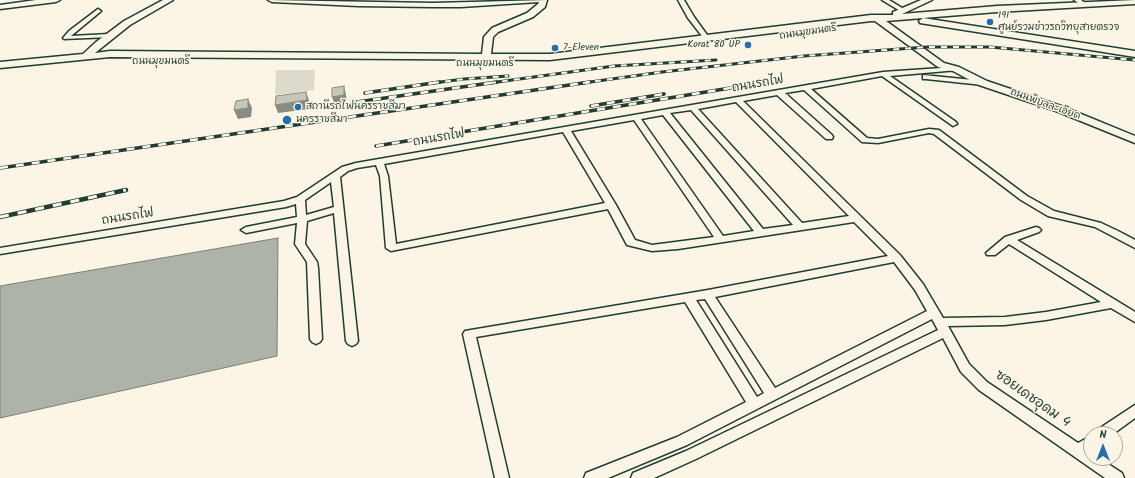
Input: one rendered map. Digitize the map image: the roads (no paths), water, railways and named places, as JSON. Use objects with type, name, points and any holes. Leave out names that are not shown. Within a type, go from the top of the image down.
[{"type":"main road","points":[[0,7],[56,0]]},
{"type":"main road","points":[[85,57],[109,36],[141,14],[169,0]]},
{"type":"main road","points":[[272,0],[403,5],[461,5],[536,0]]},
{"type":"main road","points":[[488,60],[489,37],[495,30],[530,14],[542,5],[543,0]]},
{"type":"main road","points":[[886,21],[915,5],[928,0]]},
{"type":"main road","points":[[886,21],[934,14],[1081,2],[1135,2]]},
{"type":"main road","points":[[915,5],[925,12],[934,14],[948,24]]},
{"type":"main road","name":"ถนนมุขมนตรี","points":[[0,65],[85,57],[101,62],[488,60],[550,57],[707,40],[853,20],[886,21]]},
{"type":"main road","points":[[886,21],[920,21],[948,24],[1135,54]]},
{"type":"main road","name":"ถนนมุขมนตรี","points":[[488,60],[550,64],[672,52],[886,21]]},
{"type":"main road","name":"ถนนพิบูลละเอียด","points":[[886,21],[941,65],[956,69],[983,83],[1060,109],[1135,140]]},
{"type":"main road","name":"ถนนพิบูลละเอียด","points":[[886,21],[956,66],[956,69]]},
{"type":"main road","points":[[666,44],[672,52]]},
{"type":"street","points":[[681,0],[691,18],[707,40]]},
{"type":"street","points":[[885,0],[904,11]]},
{"type":"street","points":[[98,11],[71,32],[66,38],[109,36]]},
{"type":"street","name":"ถนนรถไฟ","points":[[0,251],[286,204],[300,199],[346,169],[356,166],[941,65]]},
{"type":"street","name":"ถนนรถไฟ","points":[[887,74],[956,69]]},
{"type":"street","points":[[887,74],[953,124]]},
{"type":"street","name":"ถนนรถไฟ","points":[[887,74],[983,83]]},
{"type":"street","points":[[806,88],[865,140],[878,141],[929,131],[936,132],[1024,198],[1051,214],[1098,225],[1135,245]]},
{"type":"street","points":[[780,93],[829,138]]},
{"type":"street","name":"ซอยเดชอุดม 4","points":[[738,100],[896,258],[919,287],[965,368],[983,386],[1117,478]]},
{"type":"street","points":[[694,108],[800,227]]},
{"type":"street","points":[[666,113],[761,233]]},
{"type":"street","points":[[637,118],[720,239]]},
{"type":"street","points":[[566,130],[611,205],[631,243],[652,248],[857,218]]},
{"type":"street","points":[[379,162],[384,176],[391,248],[611,205]]},
{"type":"street","points":[[335,176],[352,341]]},
{"type":"street","points":[[300,199],[302,218],[300,244],[312,262],[316,339]]},
{"type":"street","points":[[246,230],[339,209]]},
{"type":"street","points":[[990,253],[1009,239],[1036,230]]},
{"type":"street","points":[[1009,239],[1135,318]]},
{"type":"street","points":[[502,478],[468,334],[708,294],[896,258]]},
{"type":"street","points":[[708,294],[773,396]]},
{"type":"street","points":[[688,297],[755,405]]},
{"type":"street","points":[[591,478],[682,441],[773,396],[940,322],[1005,321],[1046,316],[1112,304]]},
{"type":"street","points":[[638,478],[690,455],[940,322]]},
{"type":"street","points":[[1113,426],[1135,411]]},
{"type":"street","points":[[1078,451],[1083,448]]},
{"type":"railway","points":[[586,83],[662,72],[804,56],[927,47],[990,47],[1135,60]]},
{"type":"railway","points":[[490,83],[614,66],[716,60]]},
{"type":"railway","points":[[435,83],[508,76]]},
{"type":"railway","points":[[761,83],[776,81]]},
{"type":"railway","points":[[435,83],[440,82]]},
{"type":"railway","points":[[490,83],[497,82]]},
{"type":"railway","points":[[376,146],[767,82]]},
{"type":"railway","points":[[365,93],[435,83]]},
{"type":"railway","points":[[357,102],[490,83]]},
{"type":"railway","points":[[0,168],[586,83]]},
{"type":"railway","points":[[591,106],[664,94]]},
{"type":"railway","points":[[0,217],[126,190]]},
{"type":"place","name":"191 ศูนย์รวมข่าวรถวิทยุสายตรวจ","points":[[990,22]]},
{"type":"place","name":"Korat 80 UP","points":[[748,45]]},
{"type":"place","name":"7-Eleven","points":[[555,48]]},
{"type":"place","name":"สถานีรถไฟนครราชสีมา","points":[[298,107]]},
{"type":"place","name":"นครราชสีมา","points":[[287,120]]}]
